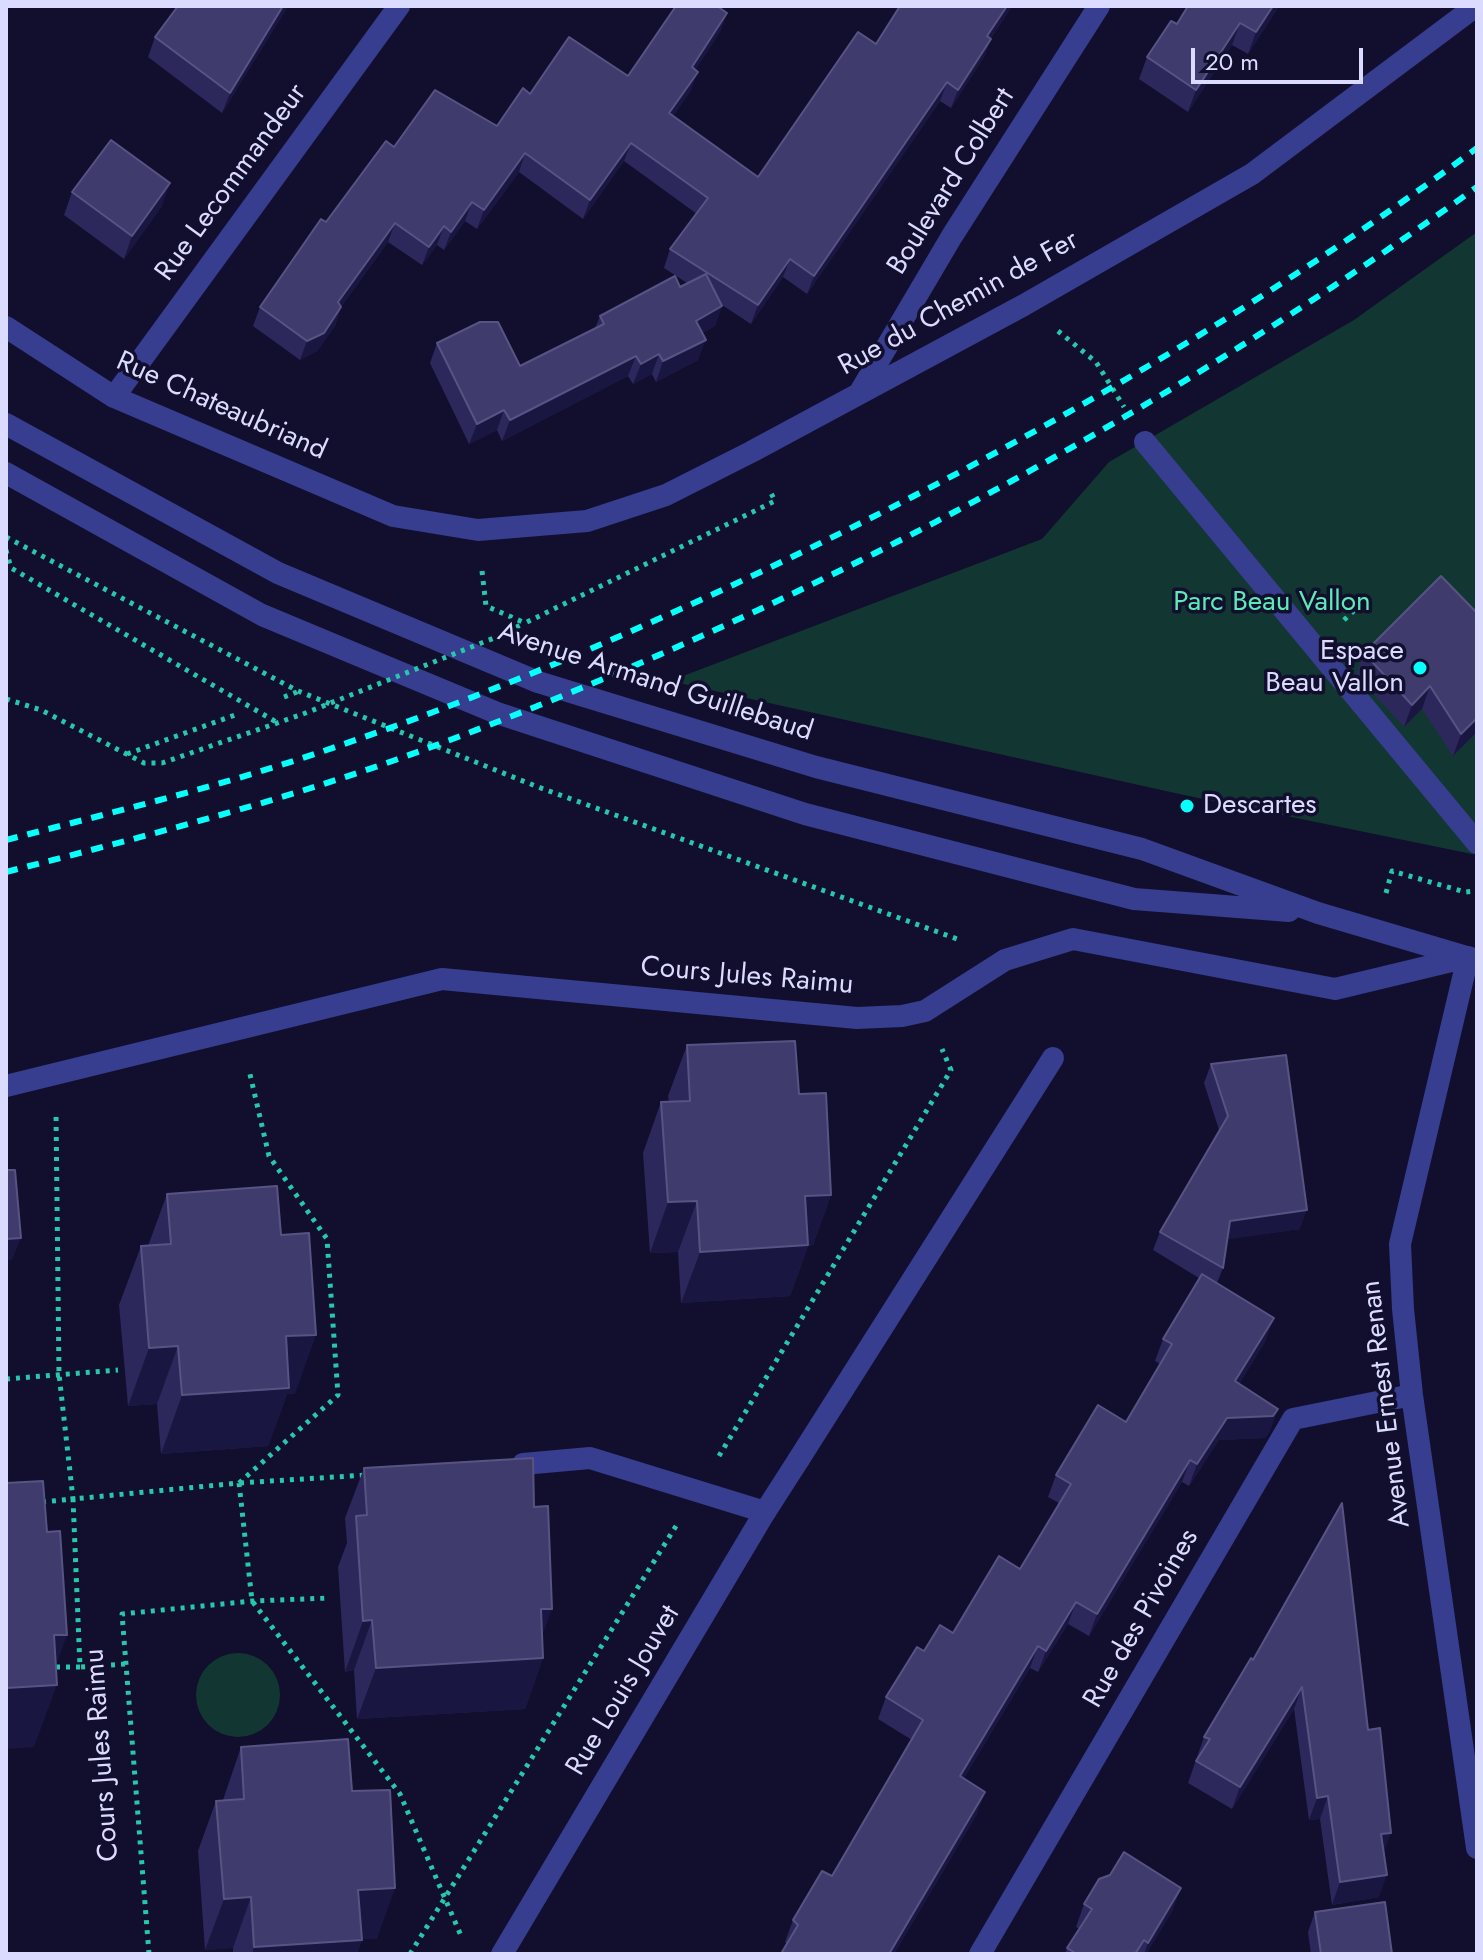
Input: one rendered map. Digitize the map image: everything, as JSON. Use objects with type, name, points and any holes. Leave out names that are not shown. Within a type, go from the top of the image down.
[{"type":"street","name":"Rue Lecommandeur","points":[[114,397],[399,6]]},
{"type":"street","name":"Boulevard Colbert","points":[[860,392],[952,236],[1099,6]]},
{"type":"street","name":"Rue du Chemin de Fer","points":[[421,522],[478,530],[587,521],[666,495],[1024,305],[1252,174],[1476,6]]},
{"type":"street","name":"Rue Chateaubriand","points":[[6,327],[114,397],[393,516],[421,522]]},
{"type":"street","name":"Avenue Armand Guillebaud","points":[[6,424],[278,573],[538,682],[816,767],[1142,849],[1318,913],[1472,958]]},
{"type":"street","points":[[1145,442],[1477,843]]},
{"type":"street","name":"Avenue Armand Guillebaud","points":[[6,473],[262,615],[497,713],[805,814],[1134,899],[1318,913]]},
{"type":"street","name":"Cours Jules Raimu","points":[[6,1086],[442,979],[857,1018],[902,1016],[925,1011],[1005,960],[1073,939],[1335,989],[1472,958]]},
{"type":"street","name":"Avenue Ernest Renan","points":[[1472,958],[1400,1244],[1412,1395],[1477,1848]]},
{"type":"street","name":"Rue Louis Jouvet","points":[[502,1954],[765,1512],[1053,1058]]},
{"type":"street","name":"Rue des Pivoines","points":[[980,1954],[1293,1419],[1412,1395]]},
{"type":"street","points":[[523,1464],[590,1458],[765,1512]]},
{"type":"path","points":[[1096,362],[1145,442]]},
{"type":"path","points":[[6,699],[41,710],[144,763],[162,763],[303,714],[494,638],[775,501],[751,452]]},
{"type":"path","points":[[478,530],[486,606],[525,623]]},
{"type":"path","points":[[6,537],[298,691],[538,787],[993,952],[1005,960]]},
{"type":"path","points":[[6,550],[11,568],[278,723]]},
{"type":"path","points":[[284,697],[298,691]]},
{"type":"path","points":[[127,754],[235,715]]},
{"type":"path","points":[[239,1483],[338,1395],[327,1239],[269,1156],[240,1030]]},
{"type":"path","points":[[55,1073],[59,1374],[73,1499],[80,1667]]},
{"type":"path","points":[[6,1379],[118,1370]]},
{"type":"path","points":[[42,1502],[239,1483],[381,1474]]},
{"type":"path","points":[[239,1483],[252,1601],[400,1794],[463,1940]]},
{"type":"path","name":"Cours Jules Raimu","points":[[149,1954],[122,1614],[252,1601],[330,1598]]},
{"type":"path","points":[[56,1667],[125,1664]]},
{"type":"green space","name":"Parc Beau Vallon","points":[[1477,232],[1477,855],[1184,795],[670,681],[1042,539],[1109,462],[1354,320]]},
{"type":"green space","points":[[238,1653],[254,1656],[268,1665],[277,1679],[280,1695],[277,1711],[268,1725],[254,1734],[238,1737],[222,1734],[208,1725],[199,1711],[196,1695],[199,1679],[208,1665],[222,1656]]},
{"type":"building","points":[[178,6],[283,6],[230,93],[155,37]]},
{"type":"building","points":[[676,6],[717,6],[727,13],[692,67],[698,72],[669,113],[758,177],[858,32],[876,44],[900,6],[1007,6],[987,36],[991,39],[958,90],[947,82],[814,276],[790,259],[758,305],[670,249],[708,198],[631,143],[590,200],[525,153],[484,210],[472,202],[451,232],[444,226],[429,247],[395,223],[338,302],[341,307],[324,333],[307,341],[260,307],[321,219],[326,222],[386,141],[394,147],[435,90],[497,126],[523,88],[530,94],[569,37],[628,76]]},
{"type":"building","points":[[1188,6],[1273,6],[1256,32],[1240,23],[1196,90],[1147,57],[1171,21],[1177,24]]},
{"type":"building","points":[[111,140],[170,183],[132,236],[72,192]]},
{"type":"building","points":[[706,274],[722,306],[696,321],[706,340],[663,361],[659,354],[641,364],[636,356],[510,420],[504,410],[477,424],[437,343],[480,322],[498,322],[520,366],[604,324],[600,316],[675,276],[680,287]]},
{"type":"building","name":"Espace Beau Vallon","points":[[1441,576],[1477,613],[1477,718],[1461,734],[1430,686],[1412,705],[1364,653]]},
{"type":"building","points":[[795,1041],[799,1094],[826,1093],[831,1195],[805,1196],[808,1245],[700,1252],[697,1201],[668,1202],[661,1102],[690,1101],[687,1045]]},
{"type":"building","points":[[1286,1055],[1307,1210],[1230,1221],[1223,1268],[1160,1232],[1228,1116],[1211,1064]]},
{"type":"building","points":[[6,1170],[15,1170],[21,1238],[6,1239]]},
{"type":"building","points":[[277,1186],[281,1235],[309,1233],[316,1335],[286,1336],[289,1388],[182,1395],[178,1346],[149,1348],[141,1246],[171,1244],[167,1194]]},
{"type":"building","points":[[1202,1274],[1274,1318],[1235,1381],[1278,1409],[1273,1416],[1227,1418],[1197,1464],[1190,1460],[1097,1614],[1076,1602],[1046,1651],[1038,1646],[960,1776],[985,1792],[889,1954],[782,1952],[798,1925],[793,1920],[822,1871],[832,1876],[923,1720],[886,1697],[917,1647],[924,1651],[940,1625],[953,1633],[999,1556],[1020,1569],[1071,1484],[1056,1475],[1098,1405],[1126,1422],[1172,1344],[1163,1339]]},
{"type":"building","points":[[533,1458],[534,1507],[548,1506],[552,1609],[541,1609],[543,1658],[376,1668],[372,1620],[363,1621],[356,1516],[367,1515],[364,1468]]},
{"type":"building","points":[[43,1481],[47,1532],[60,1531],[67,1635],[54,1635],[57,1685],[6,1688],[6,1483]]},
{"type":"building","points":[[1342,1503],[1368,1730],[1380,1728],[1391,1833],[1381,1834],[1387,1875],[1340,1882],[1328,1796],[1317,1798],[1302,1687],[1240,1787],[1196,1761],[1210,1739],[1204,1737],[1251,1658],[1253,1660]]},
{"type":"building","points":[[348,1739],[352,1791],[390,1790],[395,1888],[358,1890],[362,1940],[254,1947],[251,1897],[224,1899],[216,1801],[244,1799],[241,1747]]},
{"type":"building","points":[[1124,1852],[1181,1888],[1148,1943],[1144,1940],[1135,1954],[1077,1954],[1067,1948],[1092,1909],[1084,1904],[1099,1879],[1110,1875]]},
{"type":"building","points":[[1385,1902],[1392,1954],[1321,1954],[1315,1912]]},
{"type":"railway","points":[[6,840],[215,785],[393,727],[557,663],[771,567],[955,475],[1134,374],[1309,266],[1477,148]]},
{"type":"railway","points":[[6,872],[216,816],[372,768],[563,696],[700,637],[836,573],[1100,431],[1228,354],[1477,187]]},
{"type":"place","name":"Espace Beau Vallon","points":[[1420,668]]},
{"type":"place","name":"Descartes","points":[[1187,806]]}]
